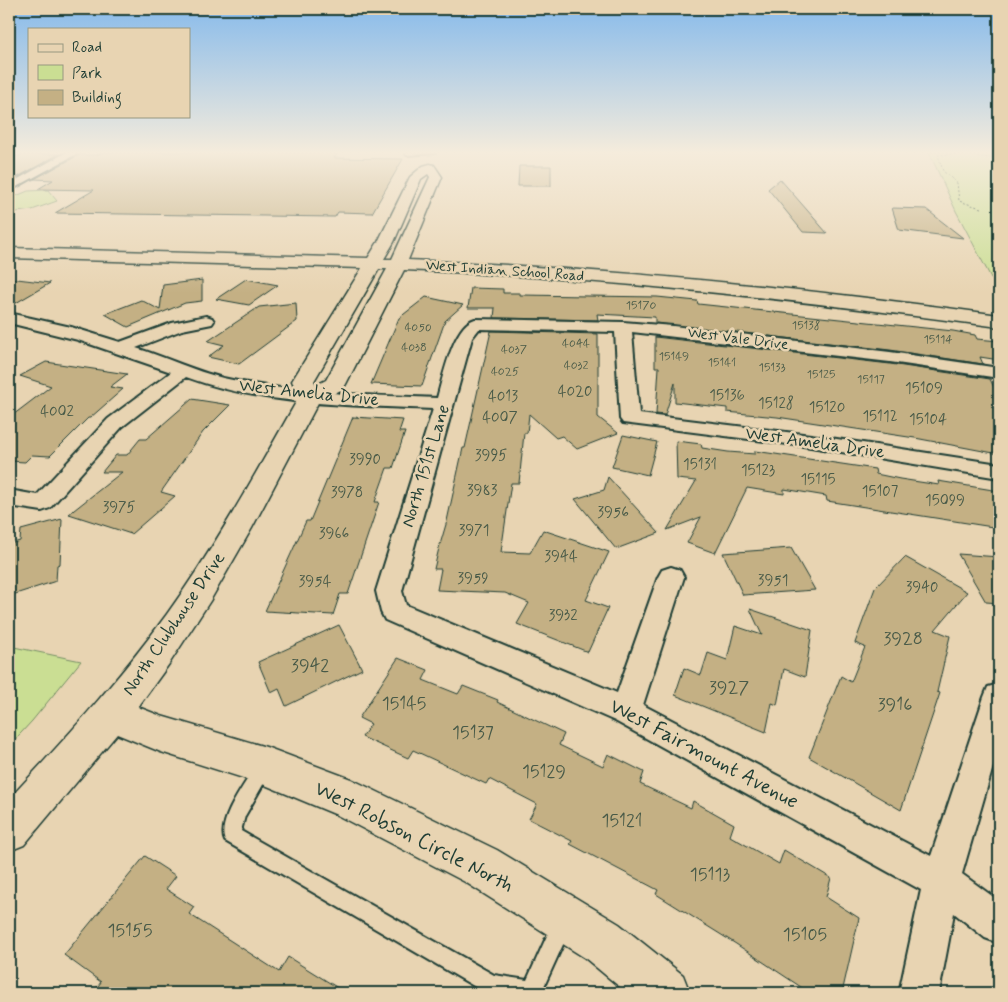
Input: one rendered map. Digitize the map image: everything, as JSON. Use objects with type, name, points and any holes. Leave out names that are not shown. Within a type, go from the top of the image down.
[{"type":"main road","points":[[405,199],[377,256],[304,381],[310,397],[335,384],[370,319],[427,199]]},
{"type":"main road","name":"West Indian School Road","points":[[9,241],[400,257],[522,257],[848,286],[999,305]]},
{"type":"main road","name":"West Indian School Road","points":[[9,253],[377,256]]},
{"type":"main road","name":"West Indian School Road","points":[[400,257],[833,300],[999,321]]},
{"type":"main road","points":[[342,318],[370,319]]},
{"type":"main road","name":"North Clubhouse Drive","points":[[9,830],[111,714],[158,652],[215,566],[310,397]]},
{"type":"main road","name":"West Robson Circle North","points":[[111,714],[161,734],[266,766],[351,800],[395,822],[481,866],[602,942],[665,993]]},
{"type":"street","name":"West Amelia Drive","points":[[9,318],[29,321],[120,348],[183,371],[257,390],[310,397],[445,404]]},
{"type":"street","points":[[120,348],[178,326],[206,321]]},
{"type":"street","name":"West Vale Drive","points":[[475,324],[623,327],[673,331],[999,373]]},
{"type":"street","name":"North 151st Lane","points":[[394,612],[389,591],[464,337],[475,324]]},
{"type":"street","name":"West Amelia Drive","points":[[623,327],[630,419],[811,441],[999,471]]},
{"type":"street","points":[[9,498],[42,503],[115,423],[183,371]]},
{"type":"street","points":[[626,711],[671,577]]},
{"type":"street","name":"West Fairmount Avenue","points":[[394,612],[626,711],[941,881],[999,924]]},
{"type":"street","points":[[919,993],[941,881],[999,698]]},
{"type":"lane","points":[[266,766],[237,813],[231,835],[491,985],[532,991],[564,918]]},
{"type":"path","points":[[959,199],[959,201],[981,208]]},
{"type":"green space","points":[[9,199],[55,199],[57,201],[32,210],[9,213]]},
{"type":"green space","points":[[950,199],[999,199],[999,293]]},
{"type":"green space","points":[[9,646],[81,661],[9,746]]},
{"type":"building","points":[[79,199],[380,199],[372,213],[338,212],[335,217],[55,213]]},
{"type":"building","points":[[776,199],[797,199],[827,233],[803,232]]},
{"type":"building","points":[[892,208],[926,209],[963,238],[899,230]]},
{"type":"building","points":[[9,278],[50,283],[9,307]]},
{"type":"building","points":[[246,279],[278,285],[249,305],[216,299]]},
{"type":"building","points":[[202,280],[202,301],[185,303],[128,327],[105,314],[141,300],[160,310],[163,285]]},
{"type":"building","points":[[471,288],[503,289],[503,293],[520,293],[520,295],[657,297],[697,301],[698,304],[953,331],[975,335],[977,339],[999,341],[999,360],[980,357],[983,364],[890,350],[655,323],[655,317],[597,314],[598,320],[494,318],[495,308],[468,308]]},
{"type":"building","points":[[426,297],[463,305],[445,321],[422,386],[371,384],[399,318]]},
{"type":"building","points":[[296,303],[297,321],[239,364],[208,357],[224,345],[208,341],[259,307]]},
{"type":"building","points":[[491,331],[598,334],[598,417],[618,433],[577,449],[562,436],[556,438],[529,414],[527,433],[524,433],[519,483],[511,483],[501,552],[530,553],[543,530],[609,552],[586,600],[608,608],[588,652],[517,624],[529,603],[505,593],[437,590],[441,569],[434,569],[463,448],[465,448]]},
{"type":"building","points":[[655,337],[890,364],[990,379],[999,398],[999,454],[915,438],[777,417],[727,412],[727,408],[675,402],[675,383],[665,415],[656,414],[659,367],[655,367]]},
{"type":"building","points":[[46,362],[127,374],[110,387],[123,389],[88,418],[50,456],[32,455],[25,462],[9,461],[9,418],[51,386],[20,376]]},
{"type":"building","points":[[192,399],[230,405],[203,432],[161,492],[175,496],[131,534],[69,514],[122,472],[102,472],[116,455],[127,455],[140,439],[146,439]]},
{"type":"building","points":[[353,417],[403,420],[399,432],[405,432],[393,468],[387,468],[375,502],[379,502],[348,594],[340,594],[333,615],[265,611],[306,521],[310,521]]},
{"type":"building","points":[[623,435],[657,442],[648,475],[612,467]]},
{"type":"building","points":[[676,441],[701,444],[702,448],[728,452],[755,454],[755,451],[875,469],[876,474],[900,479],[939,485],[938,481],[999,491],[999,528],[827,501],[826,496],[784,489],[784,494],[747,488],[715,553],[687,543],[701,517],[667,530],[696,481],[677,479]]},
{"type":"building","points":[[608,477],[659,533],[616,549],[575,499],[604,490]]},
{"type":"building","points":[[62,519],[60,564],[57,565],[56,581],[9,596],[9,544],[20,541],[21,530]]},
{"type":"building","points":[[791,548],[815,590],[743,595],[723,553]]},
{"type":"building","points":[[958,554],[999,557],[999,603],[986,602]]},
{"type":"building","points":[[905,557],[967,592],[935,630],[950,636],[937,692],[940,693],[901,810],[809,757],[841,676],[851,682],[865,647],[855,643],[875,588]]},
{"type":"building","points":[[750,609],[812,630],[805,677],[784,669],[777,705],[772,703],[766,732],[675,695],[684,668],[701,675],[708,653],[727,660],[735,626],[762,635]]},
{"type":"building","points":[[339,625],[362,669],[286,706],[279,689],[271,693],[258,662]]},
{"type":"building","points":[[398,658],[428,670],[423,680],[458,694],[463,686],[498,700],[497,702],[564,734],[559,745],[603,766],[608,754],[644,772],[640,784],[691,808],[693,801],[734,824],[730,836],[779,864],[784,850],[831,878],[826,897],[859,918],[842,993],[810,993],[656,894],[658,890],[570,844],[572,841],[529,819],[537,804],[489,779],[486,784],[413,750],[408,758],[362,737],[371,724],[359,718]]},
{"type":"building","points":[[145,856],[176,876],[166,889],[194,907],[189,914],[279,972],[288,957],[346,993],[93,993],[101,982],[64,955]]}]
